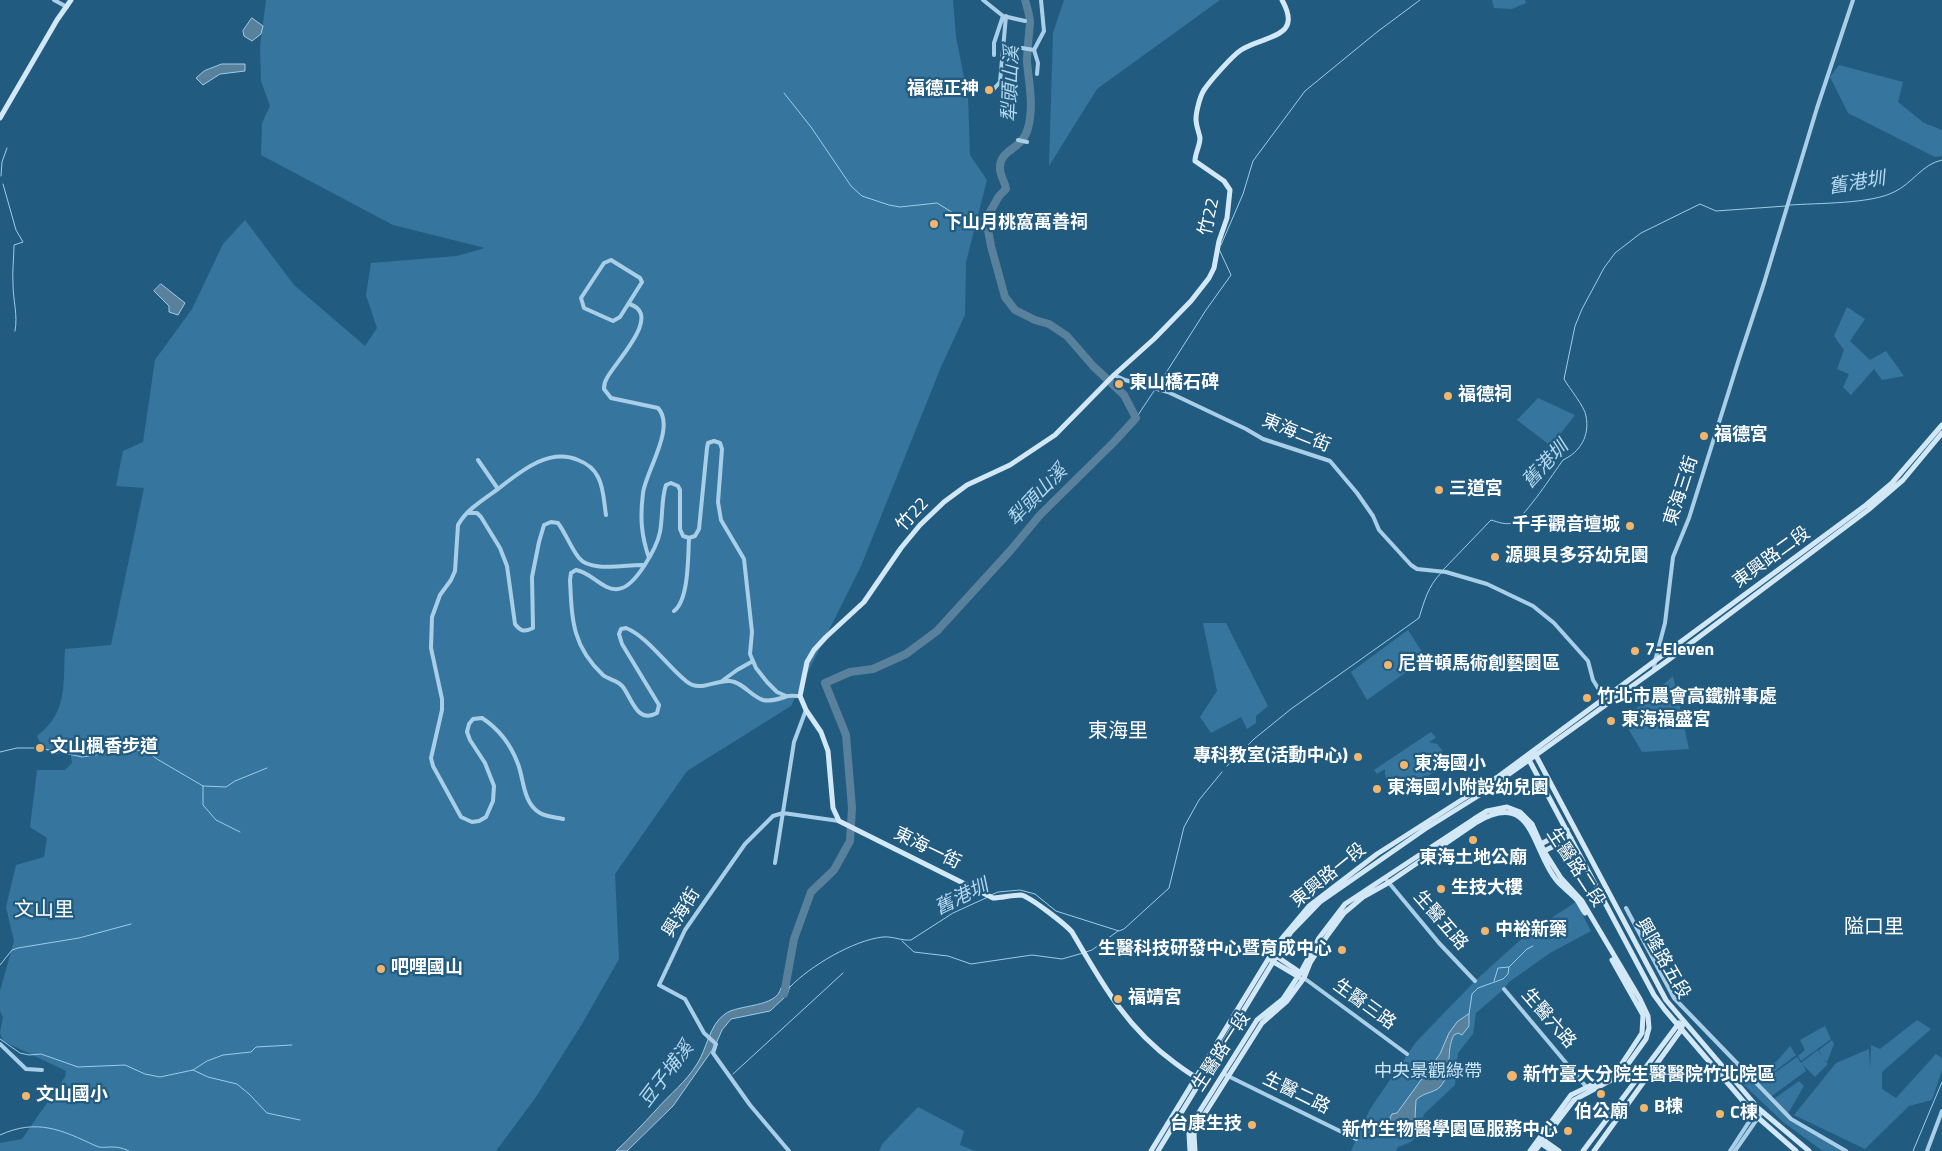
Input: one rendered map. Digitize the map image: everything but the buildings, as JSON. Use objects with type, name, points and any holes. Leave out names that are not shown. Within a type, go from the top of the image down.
[{"type":"street","points":[[54,0],[67,7]]},
{"type":"street","points":[[0,118],[71,0]]},
{"type":"street","points":[[983,0],[1004,16],[1025,21]]},
{"type":"street","points":[[1037,74],[1038,63],[1028,49],[1044,31],[1041,0]]},
{"type":"street","name":"竹22","points":[[800,696],[807,662],[814,650],[864,602],[920,525],[957,491],[1010,465],[1056,435],[1114,375],[1160,333],[1191,301],[1209,278],[1214,268],[1219,240],[1227,218],[1230,190],[1224,181],[1195,161],[1200,142],[1196,120],[1197,113],[1203,91],[1235,55],[1249,46],[1283,33],[1289,17],[1282,0]]},
{"type":"street","name":"東海三街","points":[[1654,669],[1665,624],[1673,557],[1689,518],[1787,211],[1817,108],[1853,0]]},
{"type":"street","points":[[994,55],[994,43],[1004,16]]},
{"type":"street","points":[[992,91],[1000,82],[1004,16]]},
{"type":"street","points":[[1020,141],[1028,142]]},
{"type":"street","points":[[607,261],[614,262],[640,278],[641,285],[629,304],[620,317],[613,321],[584,308],[581,298],[607,261]]},
{"type":"street","points":[[629,304],[637,306],[640,311],[641,317],[637,337],[607,377],[604,389],[610,398],[658,408],[663,413],[665,419],[660,442],[643,490],[642,538],[649,558]]},
{"type":"street","name":"東海二街","points":[[1114,375],[1162,391],[1246,429],[1263,439],[1330,461],[1357,493],[1373,516],[1379,530],[1411,565],[1417,568],[1446,572],[1487,584],[1533,606],[1554,623],[1588,661],[1593,680],[1606,701]]},
{"type":"street","name":"東興路二段","points":[[1606,701],[1655,661],[1884,492],[1942,425]]},
{"type":"street","name":"東興路二段","points":[[1606,701],[1654,669],[1889,494],[1942,433]]},
{"type":"street","points":[[786,696],[779,700],[764,700],[751,695],[733,681],[722,681],[705,686],[690,684],[632,630],[621,629],[619,634],[622,644],[659,705],[657,713],[647,716],[638,713],[620,683],[604,676],[585,654],[573,626],[571,573],[576,570],[581,571],[606,586],[620,589],[634,580],[657,543],[660,531],[663,492],[666,485],[671,483],[678,486],[680,490],[680,529],[683,536],[689,538],[695,536],[699,529],[707,448],[708,443],[714,441],[720,442],[722,449],[718,502],[721,520],[744,559],[747,572],[752,632],[750,654],[756,668],[777,692],[786,696],[800,696],[806,710],[821,732],[828,751],[832,774],[833,808],[839,821]]},
{"type":"street","points":[[563,819],[546,815],[533,807],[528,800],[518,765],[506,740],[482,718],[473,719],[469,724],[468,732],[470,740],[485,763],[494,786],[493,801],[486,817],[479,821],[472,822],[461,817],[433,766],[431,758],[439,726],[442,699],[432,648],[432,618],[440,595],[455,571],[458,525],[468,513],[524,470],[546,458],[570,456],[588,464],[598,477],[606,515]]},
{"type":"street","points":[[478,460],[498,489]]},
{"type":"street","points":[[468,513],[477,513],[481,517],[500,548],[507,566],[515,624],[520,630],[526,631],[533,628],[532,577],[544,526],[550,522],[558,523],[580,560],[612,568],[631,564],[644,564]]},
{"type":"street","points":[[674,611],[679,607],[686,588],[689,538]]},
{"type":"street","points":[[722,681],[753,661]]},
{"type":"street","name":"東興路一段","points":[[1158,1151],[1198,1079],[1288,929],[1309,906],[1384,850],[1527,758],[1606,701]]},
{"type":"street","points":[[775,863],[794,742],[806,710]]},
{"type":"street","name":"興隆路五段","points":[[1534,753],[1666,1000],[1760,1110],[1809,1151]]},
{"type":"street","name":"興隆路五段","points":[[1527,758],[1654,994],[1681,1030],[1757,1116],[1796,1151]]},
{"type":"street","name":"生醫路二段","points":[[1304,978],[1314,957],[1344,913],[1363,897],[1487,811],[1507,807],[1520,812],[1532,824],[1557,881],[1577,900],[1643,1015],[1644,1024],[1642,1033],[1618,1071],[1571,1095],[1540,1140]]},
{"type":"street","points":[[783,813],[839,821]]},
{"type":"street","name":"興海街","points":[[783,813],[773,816],[745,844],[685,930],[659,986],[689,1002],[704,1032],[716,1044],[712,1053],[750,1105],[789,1151]]},
{"type":"street","name":"東海一街","points":[[839,821],[990,896],[997,898],[1025,896],[1065,924],[1072,932],[1113,1001],[1139,1033],[1165,1056],[1198,1079]]},
{"type":"street","points":[[1542,848],[1567,830]]},
{"type":"street","points":[[1542,848],[1571,838]]},
{"type":"street","name":"生醫路二段","points":[[1299,975],[1319,938],[1345,904],[1386,881]]},
{"type":"street","name":"生醫五路","points":[[1386,881],[1475,981]]},
{"type":"street","points":[[1626,908],[1674,998],[1791,1119],[1846,1151]]},
{"type":"street","points":[[1273,956],[1273,962],[1304,978]]},
{"type":"street","points":[[1273,956],[1299,975]]},
{"type":"street","name":"東興路一段","points":[[1151,1151],[1273,962]]},
{"type":"street","name":"生醫路一段","points":[[1195,1151],[1194,1134],[1197,1126],[1257,1020],[1283,999],[1299,975]]},
{"type":"street","name":"生醫路一段","points":[[1190,1151],[1189,1134],[1191,1125],[1262,1023],[1287,1001],[1304,978]]},
{"type":"street","name":"生醫三路","points":[[1304,978],[1407,1054]]},
{"type":"street","name":"生醫六路","points":[[1504,989],[1588,1088]]},
{"type":"street","points":[[1583,1151],[1676,1024],[1684,1021]]},
{"type":"street","points":[[1594,1151],[1681,1030],[1684,1021]]},
{"type":"street","points":[[0,1044],[26,1069],[42,1070]]},
{"type":"street","name":"生醫二路","points":[[1226,1075],[1356,1139]]},
{"type":"street","points":[[1735,1151],[1760,1110]]},
{"type":"street","points":[[1927,1151],[1942,1112]]},
{"type":"street","points":[[1730,1151],[1757,1116]]},
{"type":"street","points":[[1530,1151],[1540,1140]]},
{"type":"street","points":[[1535,1151],[1540,1140]]},
{"type":"street","points":[[1540,1140],[1552,1151]]},
{"type":"street","points":[[1540,1140],[1559,1151]]},
{"type":"green space","points":[[266,0],[953,0],[956,37],[968,97],[970,155],[987,180],[966,262],[965,315],[941,367],[861,566],[791,706],[687,771],[615,874],[619,959],[582,1024],[536,1097],[496,1151],[0,1151],[0,1143],[22,1139],[65,1077],[66,1071],[3,1041],[0,1033],[3,1017],[0,1011],[0,991],[14,941],[6,907],[16,865],[44,857],[47,838],[30,827],[37,770],[65,770],[72,763],[70,750],[55,755],[43,749],[37,736],[47,727],[59,707],[62,697],[65,649],[111,645],[144,488],[116,486],[123,451],[143,442],[155,360],[192,309],[223,244],[245,220],[294,285],[365,346],[377,328],[366,295],[371,263],[457,256],[485,248],[393,225],[261,155],[262,123],[270,106],[261,81],[260,47]]},
{"type":"green space","points":[[1064,0],[1220,0],[1097,89],[1049,166],[1053,33]]},
{"type":"green space","points":[[1492,0],[1525,0],[1526,3],[1512,9],[1494,8]]},
{"type":"green space","points":[[1839,65],[1903,82],[1898,102],[1924,123],[1942,130],[1942,156],[1935,157],[1848,113],[1830,77]]},
{"type":"green space","points":[[1847,307],[1865,319],[1850,341],[1870,360],[1886,351],[1904,376],[1882,380],[1874,369],[1851,395],[1843,387],[1849,374],[1837,369],[1844,350],[1834,336]]},
{"type":"green space","points":[[1538,398],[1575,415],[1551,446],[1517,420]]},
{"type":"green space","points":[[1203,623],[1226,623],[1268,706],[1256,716],[1256,723],[1247,729],[1241,717],[1211,733],[1200,717],[1217,691]]},
{"type":"green space","name":"尼普頓馬術創藝園區","points":[[1408,630],[1426,658],[1367,700],[1351,672]]},
{"type":"green space","points":[[1673,676],[1689,749],[1642,752],[1623,720]]},
{"type":"green space","points":[[1431,732],[1436,738],[1429,742],[1437,744],[1443,752],[1443,759],[1440,765],[1427,777],[1404,789],[1399,789],[1389,784],[1385,769],[1377,774],[1374,770]]},
{"type":"green space","name":"中央景觀綠帶","points":[[1576,902],[1591,931],[1550,953],[1509,982],[1504,989],[1476,1013],[1473,1034],[1458,1053],[1455,1085],[1424,1114],[1419,1134],[1411,1142],[1398,1147],[1396,1151],[1351,1151],[1370,1109],[1416,1042],[1475,981],[1528,933]]},
{"type":"green space","points":[[1917,1020],[1931,1029],[1882,1072],[1882,1089],[1896,1098],[1936,1054],[1942,1058],[1942,1070],[1932,1100],[1909,1106],[1865,1149],[1794,1115],[1836,1063],[1869,1049],[1870,1069],[1871,1045],[1880,1049]]},
{"type":"green space","points":[[1825,1026],[1831,1039],[1801,1061],[1798,1056],[1805,1050],[1800,1040]]},
{"type":"green space","points":[[1832,1040],[1834,1044],[1827,1062],[1823,1059],[1828,1064],[1815,1077],[1803,1065],[1806,1071],[1769,1098],[1756,1086],[1797,1057],[1801,1063],[1818,1050],[1823,1058],[1819,1050]]},
{"type":"green space","points":[[1790,1046],[1796,1055],[1756,1086],[1750,1079],[1769,1064],[1776,1062]]},
{"type":"green space","points":[[1739,1072],[1743,1073],[1782,1113],[1771,1101],[1799,1081],[1804,1086],[1786,1117],[1844,1151],[1823,1151],[1783,1122],[1743,1084],[1738,1078]]},
{"type":"green space","points":[[918,1107],[964,1131],[960,1145],[975,1151],[879,1151],[883,1143]]},
{"type":"shaded area","points":[[252,18],[263,26],[261,34],[252,41],[244,36],[243,31]]},
{"type":"shaded area","points":[[222,64],[245,64],[245,71],[220,74],[203,85],[196,78],[204,71]]},
{"type":"shaded area","points":[[161,284],[185,303],[178,315],[169,312],[169,306],[154,291]]},
{"type":"shaded area","name":"豆子埔溪","points":[[787,985],[790,986],[787,995],[770,1011],[731,1019],[722,1030],[715,1046],[673,1106],[627,1151],[616,1151],[693,1070],[715,1024],[725,1014],[772,999],[781,988]]},
{"type":"shaded area","points":[[1469,1014],[1469,1026],[1462,1035],[1458,1033],[1454,1035],[1451,1041],[1447,1074],[1444,1081],[1438,1089],[1422,1095],[1416,1100],[1415,1118],[1408,1128],[1402,1128],[1399,1133],[1395,1133],[1396,1130],[1391,1128],[1390,1118],[1392,1114],[1397,1113],[1440,1054],[1449,1033],[1457,1022]]},
{"type":"waterway","name":"犁頭山溪","points":[[784,994],[794,939],[811,892],[834,870],[850,841],[852,808],[846,735],[825,683],[850,672],[873,669],[906,654],[937,631],[1040,515],[1136,418],[1124,395],[1093,366],[1067,336],[1049,324],[1035,320],[1015,310],[1005,297],[991,246],[986,219],[999,196],[1006,189],[1000,172],[1001,160],[1022,140],[1030,120],[1027,62],[1030,23],[1025,0]]},
{"type":"waterway","points":[[1221,245],[1243,194],[1253,161],[1305,91],[1377,32],[1420,0]]},
{"type":"waterway","points":[[784,93],[811,127],[851,186],[862,196],[900,207],[937,203],[963,219],[986,219]]},
{"type":"waterway","points":[[1,176],[2,162],[7,148]]},
{"type":"waterway","name":"舊港圳","points":[[1790,205],[1858,201],[1884,196],[1894,192],[1935,162],[1942,160]]},
{"type":"waterway","points":[[3,184],[16,230],[23,242],[14,245],[13,290],[16,319],[15,331]]},
{"type":"waterway","name":"舊港圳","points":[[1443,570],[1491,520],[1508,524],[1519,518],[1563,460],[1574,453],[1582,443],[1587,423],[1585,412],[1564,379],[1575,326],[1604,268],[1615,253],[1641,233],[1700,204],[1716,211],[1786,206]]},
{"type":"waterway","points":[[1157,387],[1206,310],[1231,275],[1219,249]]},
{"type":"waterway","points":[[1136,418],[1154,391]]},
{"type":"waterway","name":"舊港圳","points":[[1227,766],[1254,739],[1291,709],[1419,618],[1430,589],[1441,573]]},
{"type":"waterway","points":[[0,752],[17,748],[40,748],[82,757],[128,750],[146,751],[203,786],[226,787],[235,781],[267,768]]},
{"type":"waterway","name":"舊港圳","points":[[991,895],[998,892],[1020,890],[1035,894],[1056,911],[1119,931],[1124,929],[1169,888],[1184,827],[1199,800],[1222,772]]},
{"type":"waterway","points":[[203,786],[203,805],[216,820],[240,832]]},
{"type":"waterway","name":"舊港圳","points":[[790,987],[833,955],[859,943],[883,937],[911,940],[953,913],[988,897]]},
{"type":"waterway","points":[[0,965],[12,950],[18,948],[79,938],[131,924]]},
{"type":"waterway","name":"舊港圳","points":[[1086,952],[1092,950],[1118,931]]},
{"type":"waterway","name":"舊港圳","points":[[902,941],[914,952],[948,956],[971,964],[1032,955],[1062,959],[1083,953]]},
{"type":"waterway","points":[[1469,1014],[1472,994],[1478,988],[1503,979],[1508,974],[1509,967],[1527,949],[1533,946]]},
{"type":"waterway","points":[[1494,981],[1498,968],[1509,967]]},
{"type":"waterway","points":[[733,1074],[843,973]]},
{"type":"waterway","points":[[0,1039],[20,1053],[29,1055],[41,1054],[78,1067],[125,1065],[145,1074],[160,1077],[193,1070],[207,1061],[223,1055],[251,1052],[256,1047],[292,1045]]},
{"type":"waterway","points":[[193,1070],[208,1077],[237,1084],[267,1113],[300,1120]]},
{"type":"waterway","points":[[1913,1151],[1942,1082]]},
{"type":"waterway","points":[[0,1135],[26,1127],[49,1128],[72,1135],[99,1147],[119,1147],[129,1151]]},
{"type":"place","name":"福德正神","points":[[989,90]]},
{"type":"place","name":"下山月桃窩萬善祠","points":[[934,224]]},
{"type":"place","name":"東山橋石碑","points":[[1119,384]]},
{"type":"place","name":"福德祠","points":[[1448,396]]},
{"type":"place","name":"福德宮","points":[[1704,436]]},
{"type":"place","name":"三道宮","points":[[1439,490]]},
{"type":"place","name":"千手觀音壇城","points":[[1630,526]]},
{"type":"place","name":"源興貝多芬幼兒園","points":[[1495,557]]},
{"type":"place","name":"7-Eleven","points":[[1635,651]]},
{"type":"place","name":"尼普頓馬術創藝園區","points":[[1388,665]]},
{"type":"place","name":"竹北市農會高鐵辦事處","points":[[1587,698]]},
{"type":"place","name":"東海福盛宮","points":[[1611,721]]},
{"type":"place","name":"文山楓香步道","points":[[40,748]]},
{"type":"place","name":"專科教室(活動中心)","points":[[1358,757]]},
{"type":"place","name":"東海國小","points":[[1404,765]]},
{"type":"place","name":"東海國小附設幼兒園","points":[[1377,789]]},
{"type":"place","name":"東海土地公廟","points":[[1473,840]]},
{"type":"place","name":"生技大樓","points":[[1441,889]]},
{"type":"place","name":"中裕新藥","points":[[1485,931]]},
{"type":"place","name":"生醫科技研發中心暨育成中心","points":[[1342,950]]},
{"type":"place","name":"吧哩國山","points":[[381,969]]},
{"type":"place","name":"福靖宮","points":[[1118,999]]},
{"type":"place","name":"新竹臺大分院生醫醫院竹北院區","points":[[1512,1076]]},
{"type":"place","name":"伯公廟","points":[[1601,1094]]},
{"type":"place","name":"文山國小","points":[[26,1096]]},
{"type":"place","name":"B棟","points":[[1644,1108]]},
{"type":"place","name":"C棟","points":[[1720,1114]]},
{"type":"place","name":"台康生技","points":[[1252,1125]]},
{"type":"place","name":"新竹生物醫學園區服務中心","points":[[1568,1131]]},
{"type":"district","name":"東海里","points":[[1118,732]]},
{"type":"district","name":"文山里","points":[[44,911]]},
{"type":"district","name":"隘口里","points":[[1874,928]]}]
